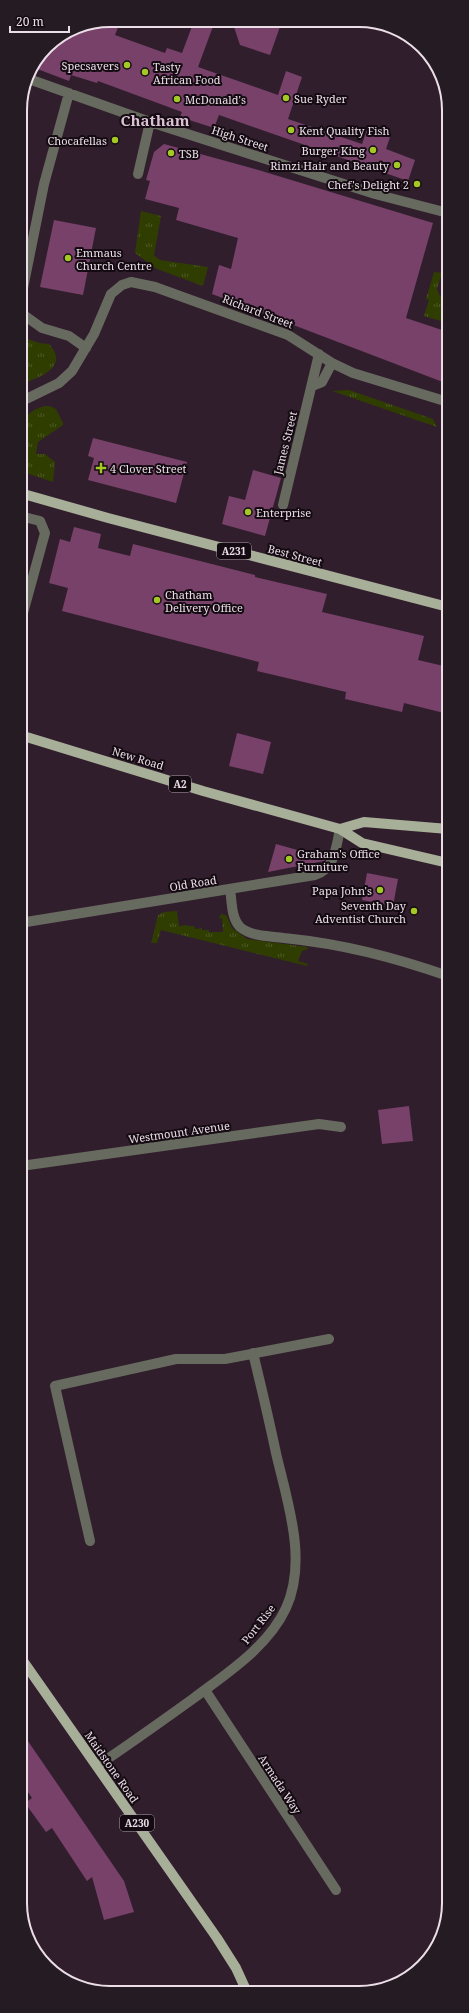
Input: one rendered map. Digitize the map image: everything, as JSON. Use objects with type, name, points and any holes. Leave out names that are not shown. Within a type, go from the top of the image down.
[{"type":"main road","name":"Best Street","points":[[27,495],[108,518],[442,605]]},
{"type":"main road","name":"New Road","points":[[27,737],[203,791],[340,829],[362,843],[442,861]]},
{"type":"main road","points":[[340,829],[364,822],[442,828]]},
{"type":"main road","name":"Maidstone Road","points":[[27,1667],[217,1938],[236,1968],[244,1986]]},
{"type":"street","name":"High Street","points":[[32,80],[150,122],[375,194],[442,211]]},
{"type":"street","points":[[27,268],[44,184],[69,93]]},
{"type":"street","points":[[138,174],[150,122]]},
{"type":"street","name":"Richard Street","points":[[86,348],[94,334],[111,294],[122,285],[131,282],[144,283],[231,313],[288,335],[332,363],[353,373],[442,400]]},
{"type":"street","points":[[27,317],[42,328],[69,336],[86,348],[72,371],[59,383],[27,399]]},
{"type":"street","name":"James Street","points":[[283,505],[319,354]]},
{"type":"street","points":[[312,386],[322,382],[332,363]]},
{"type":"street","points":[[27,518],[40,521],[46,533],[27,600]]},
{"type":"street","name":"Old Road","points":[[27,922],[310,876],[325,871],[333,857],[340,829]]},
{"type":"street","points":[[230,889],[235,919],[240,927],[250,933],[310,940],[398,958],[442,974]]},
{"type":"street","name":"Westmount Avenue","points":[[27,1165],[319,1124],[342,1127]]},
{"type":"street","points":[[90,1541],[55,1386],[178,1358],[221,1359],[330,1339]]},
{"type":"street","name":"Port Rise","points":[[97,1766],[205,1690],[253,1652],[266,1638],[286,1608],[293,1582],[295,1560],[292,1528],[254,1353]]},
{"type":"street","name":"Armada Way","points":[[205,1690],[336,1890]]},
{"type":"green space","points":[[141,211],[161,216],[154,255],[160,260],[208,267],[203,286],[157,269],[135,253]]},
{"type":"green space","points":[[434,272],[442,273],[437,289],[440,296],[442,296],[442,321],[424,316],[429,300],[426,299]]},
{"type":"green space","points":[[27,339],[39,343],[49,344],[54,352],[56,359],[55,364],[51,370],[27,382]]},
{"type":"green space","points":[[349,390],[433,419],[437,427],[332,391]]},
{"type":"green space","points":[[44,406],[49,406],[56,409],[63,423],[63,425],[38,442],[36,454],[45,454],[55,462],[53,482],[27,473],[27,416],[34,410]]},
{"type":"green space","points":[[177,911],[179,926],[187,925],[194,926],[195,929],[202,928],[202,930],[209,930],[209,932],[223,932],[222,918],[219,919],[221,914],[226,915],[232,928],[247,939],[307,947],[308,949],[302,951],[298,961],[308,964],[307,966],[161,930],[157,943],[151,943],[158,915],[164,912]]},
{"type":"building","points":[[118,27],[115,35],[165,53],[167,48],[182,53],[192,27],[213,27],[198,67],[278,95],[286,71],[302,77],[288,119],[362,144],[367,130],[390,137],[386,149],[415,160],[408,181],[219,115],[214,128],[180,117],[182,112],[98,81],[97,83],[71,75],[69,81],[38,69],[51,51],[68,38],[83,31]]},
{"type":"building","points":[[234,27],[280,27],[270,55],[240,45]]},
{"type":"building","points":[[164,144],[255,169],[433,223],[406,318],[442,330],[442,382],[212,294],[219,265],[231,269],[238,238],[176,220],[179,208],[145,199],[150,181],[146,180],[154,152]]},
{"type":"building","name":"Emmaus Church Centre","points":[[54,220],[96,228],[83,295],[40,287]]},
{"type":"building","points":[[93,438],[187,462],[176,503],[88,480],[94,458],[88,456]]},
{"type":"building","name":"Enterprise","points":[[253,470],[281,478],[265,536],[222,524],[229,496],[245,500]]},
{"type":"building","points":[[74,527],[101,534],[98,548],[130,556],[133,544],[255,575],[255,577],[327,594],[322,612],[424,636],[418,660],[442,666],[442,712],[404,703],[402,712],[345,699],[346,692],[257,671],[259,662],[62,611],[68,588],[49,583],[60,539],[70,542]]},
{"type":"building","points":[[237,733],[271,742],[263,774],[229,766]]},
{"type":"building","points":[[276,844],[326,858],[324,861],[268,872]]},
{"type":"building","points":[[367,873],[398,879],[393,906],[362,900]]},
{"type":"building","points":[[409,1106],[413,1141],[382,1144],[378,1110]]},
{"type":"building","points":[[27,1740],[124,1881],[134,1912],[104,1920],[92,1877],[87,1881],[52,1828],[46,1832],[27,1806],[27,1802],[32,1798],[27,1791]]},
{"type":"place","name":"Specsavers","points":[[127,65]]},
{"type":"place","name":"Tasty African Food","points":[[145,72]]},
{"type":"place","name":"Sue Ryder","points":[[286,98]]},
{"type":"place","name":"McDonald's","points":[[177,99]]},
{"type":"place","name":"Kent Quality Fish","points":[[291,130]]},
{"type":"place","name":"Chocafellas","points":[[115,140]]},
{"type":"place","name":"Burger King","points":[[373,150]]},
{"type":"place","name":"TSB","points":[[171,153]]},
{"type":"place","name":"Rimzi Hair and Beauty","points":[[397,165]]},
{"type":"place","name":"Chef's Delight 2","points":[[417,184]]},
{"type":"place","name":"Emmaus Church Centre","points":[[68,258]]},
{"type":"place","name":"4 Clover Street","points":[[101,468]]},
{"type":"place","name":"Enterprise","points":[[248,512]]},
{"type":"place","name":"Chatham Delivery Office","points":[[157,600]]},
{"type":"place","name":"Graham's Office Furniture","points":[[289,859]]},
{"type":"place","name":"Papa John's","points":[[380,890]]},
{"type":"place","name":"Seventh Day Adventist Church","points":[[414,911]]},
{"type":"district","name":"Chatham","points":[[155,120]]}]
